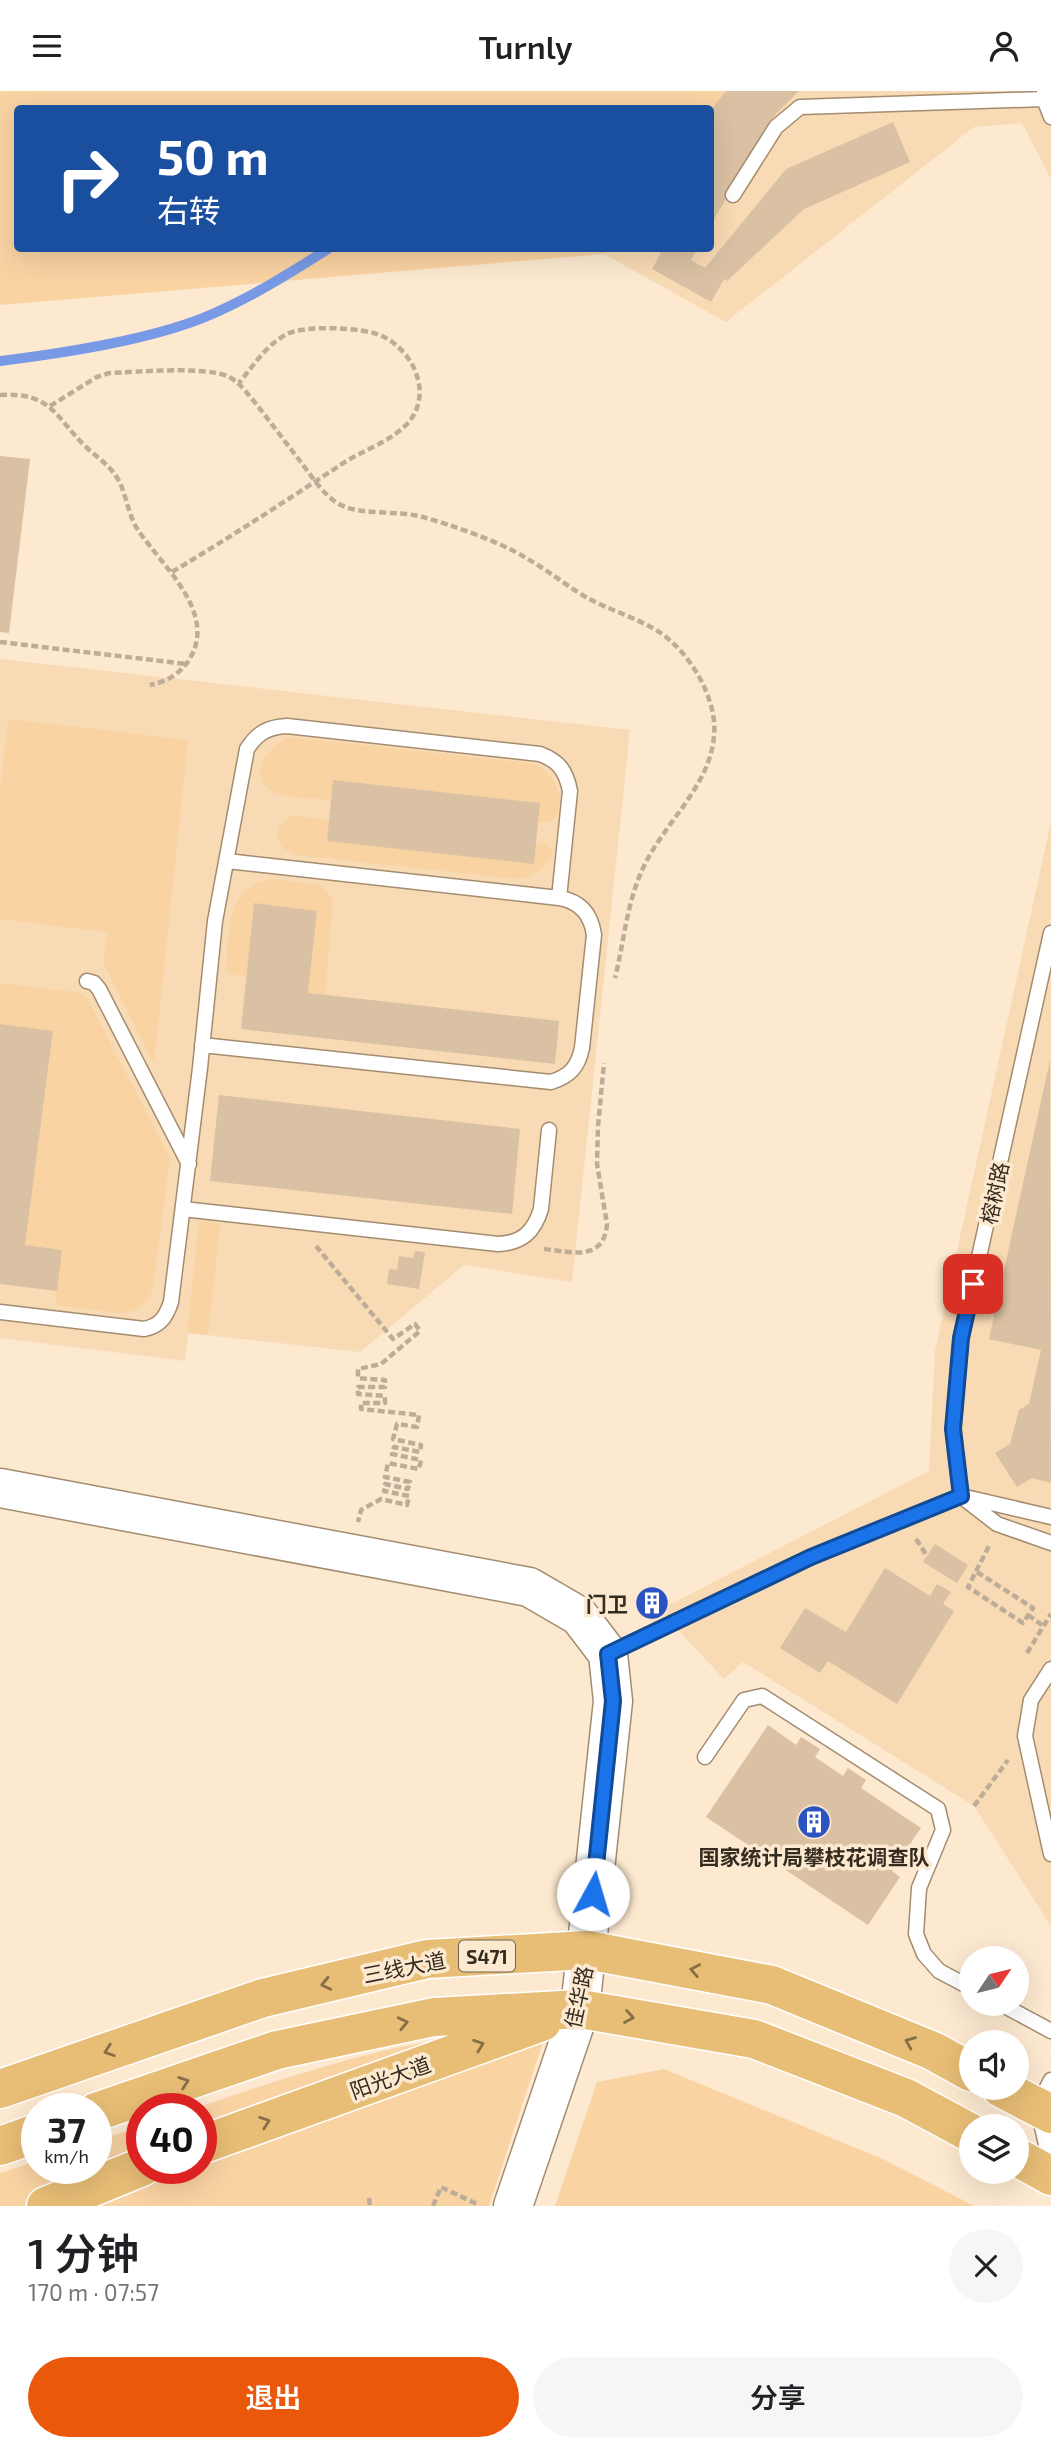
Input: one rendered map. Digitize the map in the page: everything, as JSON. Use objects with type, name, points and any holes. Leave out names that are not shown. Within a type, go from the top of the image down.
[{"type":"main road","name":"三线大道","points":[[0,2089],[263,1998],[427,1959],[587,1950],[772,1985],[933,2051],[959,2065]]},
{"type":"main road","points":[[112,2107],[277,2050],[434,2017],[580,2008],[754,2039],[906,2098],[959,2127]]},
{"type":"main road","name":"阳光大道","points":[[217,2139],[580,2008]]},
{"type":"main road","points":[[1029,2095],[1046,2100]]},
{"type":"main road","points":[[0,2146],[21,2139]]},
{"type":"main road","points":[[1029,2164],[1051,2176]]},
{"type":"main road","points":[[46,2206],[126,2174]]},
{"type":"street","points":[[0,1487],[529,1587],[579,1616],[608,1654]]},
{"type":"street","name":"佳华路","points":[[513,2206],[580,2008],[613,1701],[608,1654]]},
{"type":"lane","points":[[733,195],[776,127],[800,107],[1044,95],[1051,117]]},
{"type":"lane","points":[[0,1312],[144,1329],[162,1321],[171,1303],[215,921],[247,749],[262,731],[274,727],[540,754],[552,759],[562,767],[568,778],[570,791],[559,898]]},
{"type":"lane","points":[[202,1045],[540,1082],[562,1079],[573,1071],[580,1061],[594,936],[592,923],[586,912],[576,903],[559,898],[227,861]]},
{"type":"lane","name":"榕树路","points":[[961,1496],[953,1429],[961,1338],[1051,933]]},
{"type":"lane","points":[[87,981],[94,983],[99,989],[189,1164]]},
{"type":"lane","points":[[183,1209],[498,1244],[510,1243],[522,1239],[537,1221],[541,1209],[549,1130]]},
{"type":"lane","points":[[961,1496],[997,1524],[1051,1543]]},
{"type":"lane","points":[[608,1654],[811,1557],[961,1496],[1051,1517]]},
{"type":"lane","points":[[1051,1669],[1031,1700],[1025,1736],[1051,1854]]},
{"type":"lane","points":[[705,1757],[744,1700],[762,1696],[938,1809],[943,1830],[919,1888],[916,1934],[924,1954],[939,1971],[959,1982]]},
{"type":"lane","points":[[1023,2016],[1051,2031]]},
{"type":"lane","points":[[1046,2100],[1051,2166]]},
{"type":"path","points":[[173,572],[292,498],[341,464],[394,434],[407,423],[420,401],[421,389],[407,356],[392,341],[365,331],[310,329],[288,334],[270,347],[239,383]]},
{"type":"path","points":[[0,395],[37,400],[50,406],[77,437],[112,470],[120,483],[133,522],[173,572],[188,600],[197,628],[197,642],[186,664],[170,678],[150,685]]},
{"type":"path","points":[[0,642],[186,664]]},
{"type":"path","points":[[306,1223],[305,1233],[393,1339],[415,1324],[420,1331],[381,1364],[358,1369],[358,1378],[385,1380],[385,1387],[358,1387],[358,1394],[385,1396],[385,1403],[361,1403],[361,1409],[419,1415],[417,1427],[397,1424],[393,1439],[421,1445],[420,1452],[394,1447],[392,1454],[421,1460],[419,1469],[388,1462],[385,1477],[410,1482],[408,1489],[385,1484],[384,1491],[409,1496],[407,1505],[381,1499],[361,1510],[351,1553]]},
{"type":"path","points":[[977,1572],[1033,1608],[1023,1623],[968,1587],[985,1556]]},
{"type":"path","points":[[1027,1654],[1051,1614]]},
{"type":"path","points":[[1028,1615],[1042,1625]]},
{"type":"path","points":[[974,1806],[1025,1736]]},
{"type":"path","points":[[433,2206],[441,2187],[481,2206]]},
{"type":"path","points":[[369,2198],[370,2206]]},
{"type":"shaded area","points":[[0,91],[726,91],[714,105],[14,105],[14,252],[605,252],[0,305]]},
{"type":"shaded area","points":[[693,91],[1051,91],[1051,179],[1022,123],[974,127],[726,322],[604,254],[714,252],[714,105],[706,105]]},
{"type":"shaded area","points":[[0,659],[630,730],[572,1282],[464,1265],[360,1352],[188,1333],[185,1361],[0,1338]]},
{"type":"shaded area","points":[[8,719],[188,740],[154,1063],[104,964],[107,932],[0,919],[0,788]]},
{"type":"shaded area","points":[[291,737],[535,764],[549,774],[554,782],[560,798],[560,807],[552,822],[538,822],[539,803],[334,780],[331,800],[277,793],[264,784],[261,768],[269,752]]},
{"type":"shaded area","points":[[294,816],[329,820],[327,841],[536,843],[547,844],[553,851],[540,871],[517,879],[297,855],[284,849],[277,838],[279,826]]},
{"type":"shaded area","points":[[1051,822],[1051,1926],[974,1806],[743,1662],[724,1679],[662,1613],[654,1621],[634,1601],[649,1585],[669,1605],[929,1471],[935,1351]]},
{"type":"shaded area","points":[[270,879],[316,884],[323,887],[333,899],[325,995],[308,993],[316,911],[254,903],[247,977],[229,974],[226,969],[230,927],[238,901],[245,891]]},
{"type":"shaded area","points":[[0,983],[76,992],[87,998],[170,1158],[153,1287],[148,1299],[136,1310],[118,1313],[55,1305],[62,1250],[25,1245],[53,1032],[0,1024]]},
{"type":"shaded area","points":[[199,1221],[220,1224],[208,1335],[187,1333]]},
{"type":"shaded area","points":[[546,2033],[489,2206],[0,2206],[0,2173],[21,2166],[21,2184],[112,2184],[112,2136],[126,2131],[126,2184],[217,2184],[217,2101],[377,2052],[440,2040]]},
{"type":"shaded area","points":[[664,2069],[885,2160],[974,2206],[555,2206],[597,2082]]},
{"type":"building","points":[[726,91],[799,91],[774,116],[714,219],[714,106]]},
{"type":"building","points":[[893,122],[910,162],[804,209],[727,281],[724,279],[711,302],[652,269],[661,253],[659,252],[695,252],[691,260],[705,268],[786,169]]},
{"type":"building","points":[[0,456],[30,459],[9,633],[0,632]]},
{"type":"building","points":[[333,780],[540,803],[534,864],[327,841]]},
{"type":"building","points":[[254,903],[317,911],[308,993],[559,1021],[555,1064],[241,1029]]},
{"type":"building","points":[[0,1024],[53,1031],[25,1245],[62,1250],[57,1291],[0,1284]]},
{"type":"building","points":[[1050,1060],[1051,1483],[1032,1478],[1017,1487],[995,1453],[1010,1444],[1019,1410],[1029,1404],[1041,1350],[989,1339]]},
{"type":"building","points":[[219,1095],[520,1129],[512,1214],[210,1181]]},
{"type":"building","points":[[415,1251],[425,1252],[419,1289],[387,1284],[389,1269],[397,1270],[399,1256],[413,1258]]},
{"type":"building","points":[[935,1544],[968,1565],[957,1583],[923,1562]]},
{"type":"building","points":[[885,1568],[930,1596],[937,1584],[951,1592],[943,1604],[954,1611],[897,1704],[828,1661],[820,1673],[780,1648],[805,1608],[846,1632]]},
{"type":"building","name":"门卫","points":[[649,1585],[669,1605],[654,1621],[634,1601]]},
{"type":"building","name":"国家统计局攀枝花调查队","points":[[768,1725],[796,1745],[801,1737],[820,1749],[815,1757],[843,1776],[848,1768],[866,1780],[861,1788],[921,1828],[892,1871],[900,1877],[868,1925],[706,1817]]},
{"type":"waterway","points":[[0,361],[107,344],[187,324],[256,293],[323,252]]},
{"type":"place","name":"门卫","points":[[652,1603]]},
{"type":"place","name":"国家统计局攀枝花调查队","points":[[814,1822]]},
{"type":"route","points":[[593,1894],[613,1701],[608,1654],[811,1557],[961,1496],[953,1429],[961,1338],[973,1284]]}]
